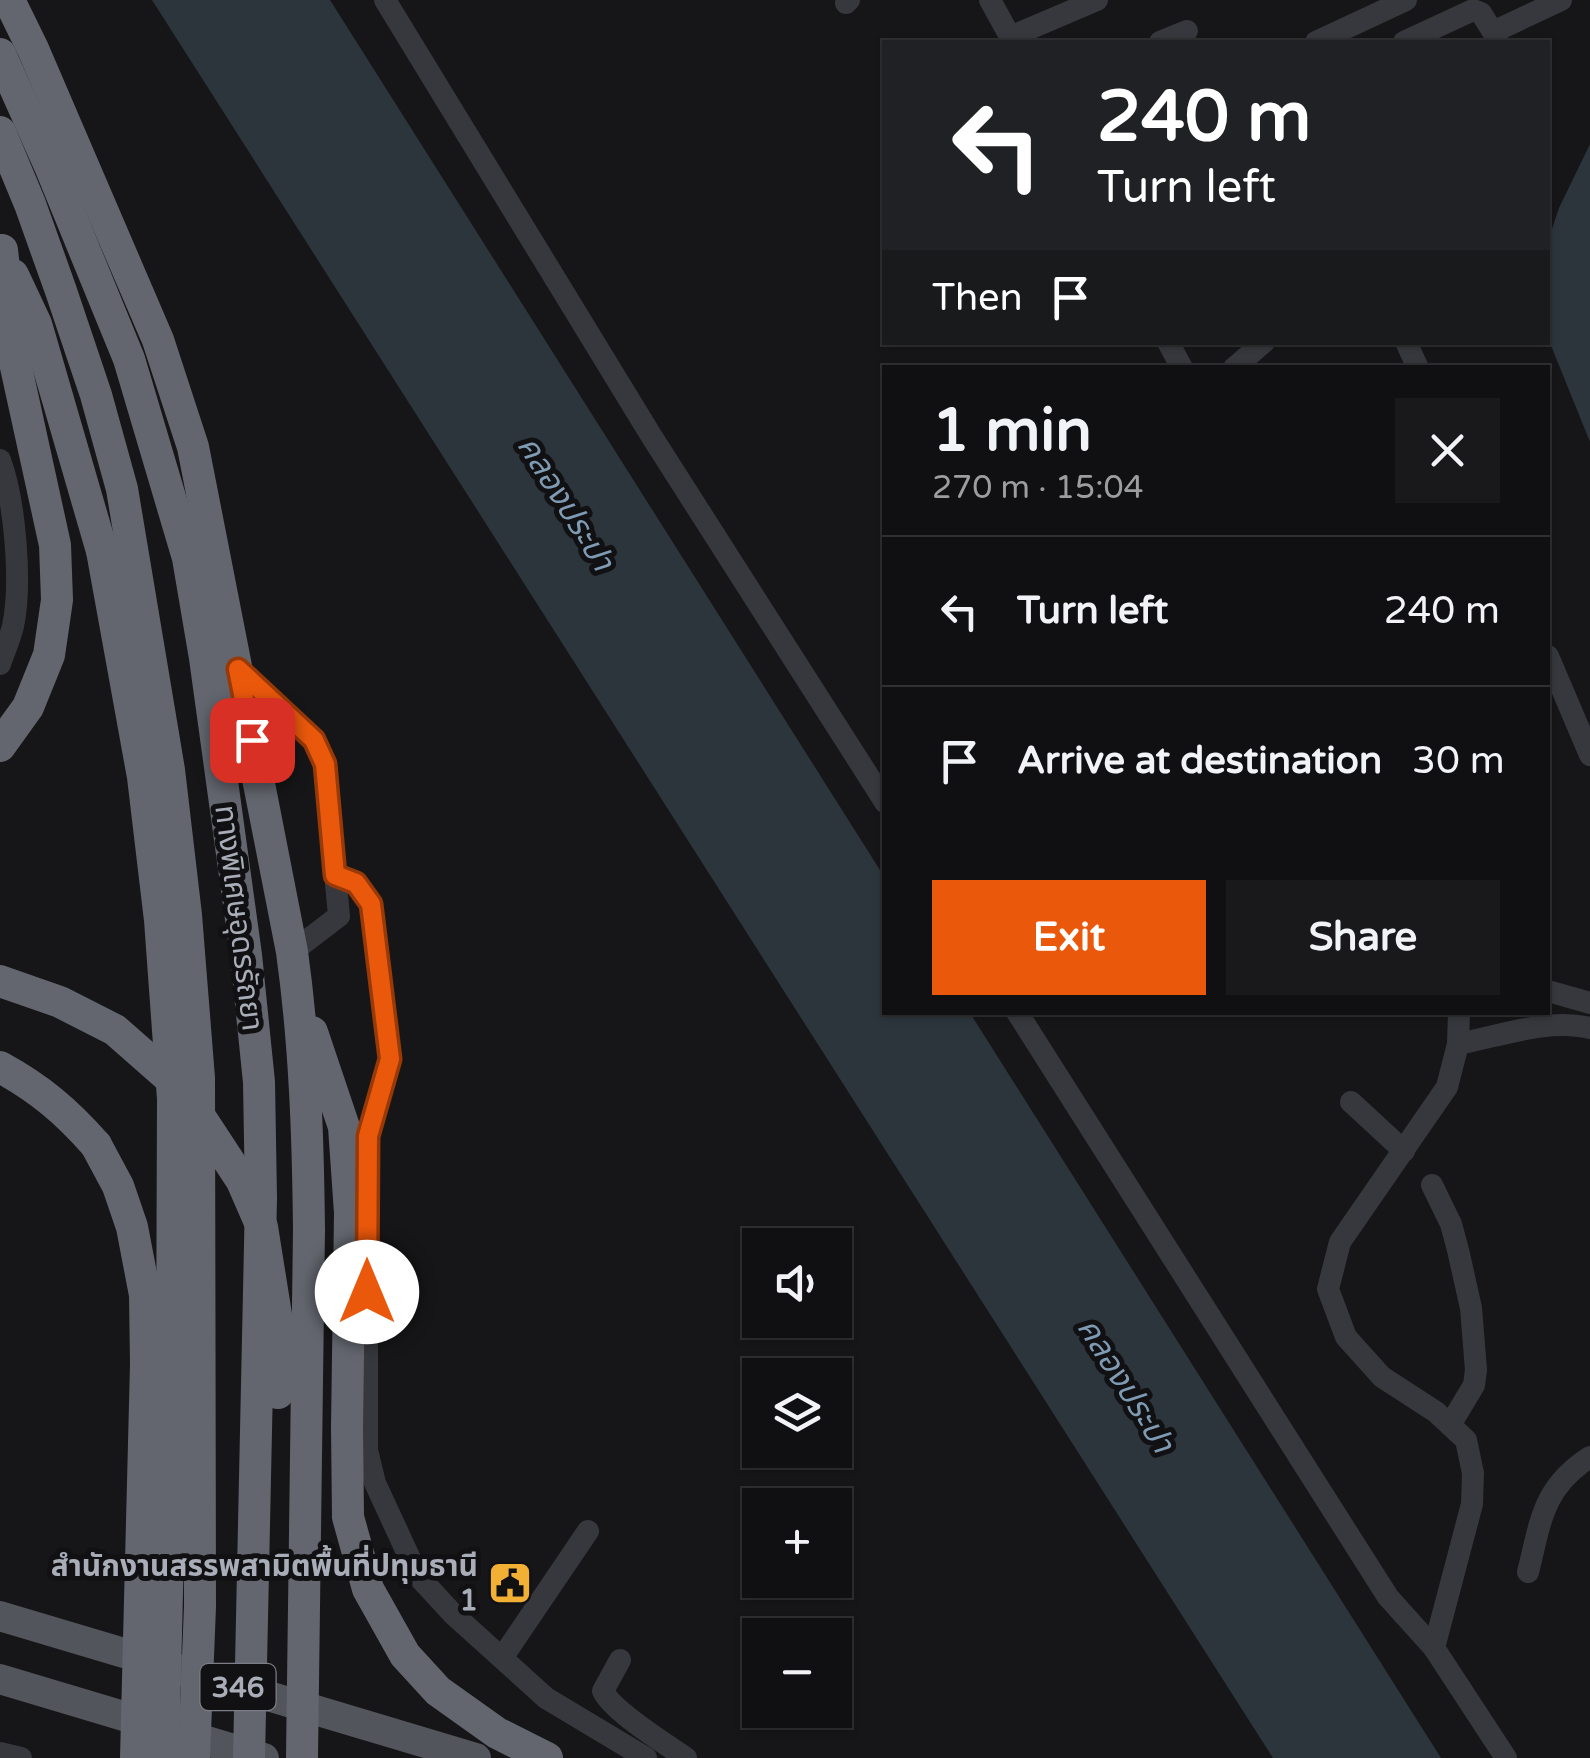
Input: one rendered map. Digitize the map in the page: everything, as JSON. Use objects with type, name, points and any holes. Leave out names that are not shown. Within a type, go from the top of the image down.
[{"type":"highway","points":[[9,0],[158,340],[192,446],[292,952],[308,1120],[302,1758]]},
{"type":"highway","name":"ทางพิเศษอุดรรัถยา","points":[[0,54],[129,360],[188,558],[206,658],[246,955],[258,1082],[261,1198],[248,1758]]},
{"type":"highway","name":"ทางพิเศษอุดรรัถยา","points":[[0,132],[67,308],[122,488],[174,806],[199,1078],[200,1606],[194,1758]]},
{"type":"highway","points":[[0,746],[28,707],[49,655],[56,600],[54,545],[7,347],[1,248]]},
{"type":"highway","points":[[1,248],[36,324],[102,551],[142,778],[160,920],[174,1099],[163,1758]]},
{"type":"highway","points":[[0,980],[60,1002],[116,1030],[181,1088],[242,1181],[262,1226],[277,1321],[278,1393],[266,1758]]},
{"type":"highway","points":[[298,996],[344,1127],[350,1213],[348,1517],[368,1590],[405,1654],[438,1691],[497,1733],[547,1758]]},
{"type":"highway","points":[[0,1067],[30,1083],[66,1112],[96,1145],[118,1186],[132,1227],[145,1295],[146,1364],[136,1758]]},
{"type":"main road","name":"346","points":[[0,1616],[476,1758]]},
{"type":"main road","name":"346","points":[[0,1680],[266,1758]]},
{"type":"street","points":[[385,0],[652,437],[882,797]]},
{"type":"street","points":[[990,0],[1012,40],[1097,0]]},
{"type":"street","points":[[1320,40],[1406,0]]},
{"type":"street","points":[[1408,40],[1474,10],[1496,37],[1561,0]]},
{"type":"street","points":[[1165,40],[1188,31]]},
{"type":"street","points":[[1237,365],[1261,345]]},
{"type":"street","points":[[0,460],[18,569],[13,627],[0,664]]},
{"type":"street","points":[[1550,660],[1589,748]]},
{"type":"street","points":[[238,669],[314,740],[325,764],[339,916],[292,952]]},
{"type":"street","points":[[335,875],[356,883],[371,904],[390,1059],[368,1136],[367,1450],[375,1483],[418,1576],[453,1614],[546,1698],[646,1758]]},
{"type":"street","points":[[1550,993],[1590,1003]]},
{"type":"street","points":[[1019,1015],[1388,1597],[1434,1648],[1506,1758]]},
{"type":"street","points":[[1434,1648],[1472,1504],[1474,1473],[1466,1440],[1436,1412],[1382,1377],[1346,1336],[1328,1289],[1340,1242],[1447,1087],[1458,1044],[1459,1015]]},
{"type":"street","points":[[1458,1044],[1525,1021],[1590,1028]]},
{"type":"street","points":[[1351,1102],[1404,1152]]},
{"type":"street","points":[[1432,1185],[1451,1224],[1458,1250],[1471,1308],[1476,1370],[1474,1385],[1450,1425]]},
{"type":"street","points":[[1528,1572],[1544,1506],[1572,1468],[1590,1456]]},
{"type":"street","points":[[502,1658],[588,1531]]},
{"type":"street","points":[[620,1660],[604,1696],[686,1758]]},
{"type":"street","points":[[0,1753],[21,1758]]},
{"type":"water","name":"คลองประปา","points":[[152,0],[330,0],[882,873],[882,1015],[971,1015],[1441,1758],[1273,1758]]},
{"type":"water","points":[[1590,144],[1590,442],[1550,343],[1550,235]]},
{"type":"place","name":"สำนักงานสรรพสามิตพื้นที่ปทุมธานี 1","points":[[510,1583]]},
{"type":"route","points":[[252,740],[238,669],[314,740],[325,764],[335,875],[356,883],[371,904],[390,1059],[368,1136],[367,1292]]}]
